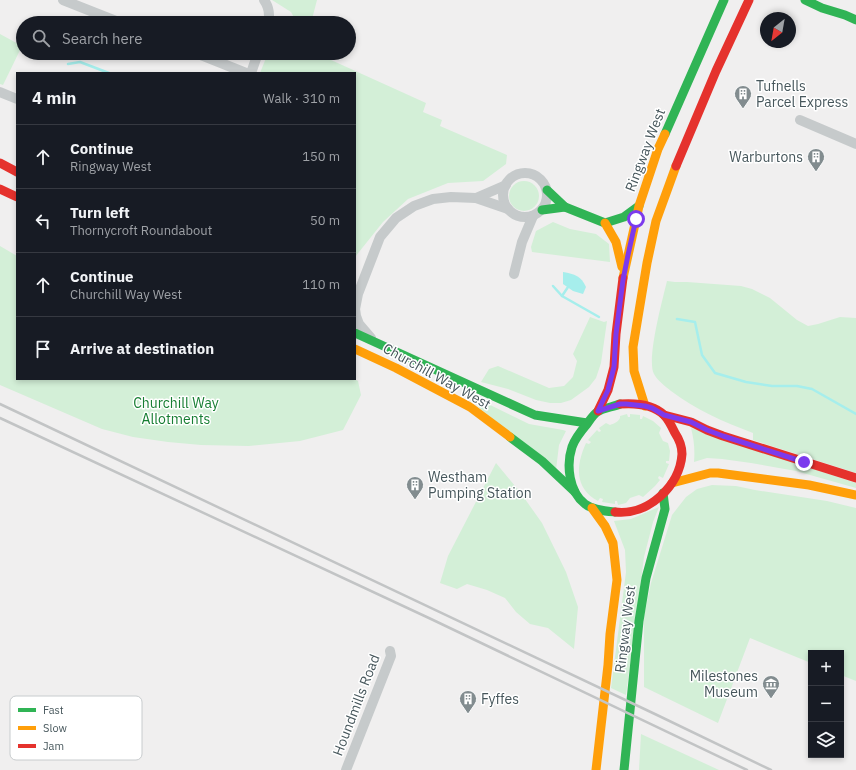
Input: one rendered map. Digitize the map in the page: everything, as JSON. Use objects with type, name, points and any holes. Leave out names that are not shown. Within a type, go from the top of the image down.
[{"type":"main road","name":"Ringway West","points":[[598,411],[608,390],[614,367],[616,334],[623,280],[639,206],[658,149],[724,0]]},
{"type":"main road","points":[[645,406],[634,371],[633,347],[647,263],[656,221],[679,157],[716,71],[749,0]]},
{"type":"main road","points":[[805,0],[822,8],[856,20]]},
{"type":"main road","points":[[829,0],[845,15]]},
{"type":"main road","points":[[0,163],[16,171]]},
{"type":"main road","points":[[0,189],[16,197]]},
{"type":"main road","points":[[547,190],[564,207],[605,223],[616,242],[623,280]]},
{"type":"main road","points":[[605,223],[624,217],[639,206]]},
{"type":"main road","points":[[542,210],[564,207]]},
{"type":"main road","name":"Churchill Way West","points":[[356,334],[535,415],[553,419],[587,423]]},
{"type":"main road","name":"Churchill Way West","points":[[356,349],[396,368],[473,410],[542,461],[576,493]]},
{"type":"main road","points":[[664,415],[676,433],[682,452],[678,472],[672,483],[663,493],[649,505],[630,512],[618,513],[592,508],[581,500],[570,481],[569,458],[572,448],[577,437],[598,411],[620,404],[652,408],[664,415],[691,422],[723,436],[856,478]]},
{"type":"main road","points":[[672,483],[710,473],[718,473],[809,485],[856,495]]},
{"type":"main road","name":"Ringway West","points":[[625,770],[639,621],[646,578],[665,509],[663,493]]},
{"type":"main road","name":"Ringway West","points":[[592,508],[609,533],[614,547],[617,580],[596,770]]},
{"type":"street","points":[[63,0],[103,16]]},
{"type":"street","points":[[264,0],[269,10],[269,16]]},
{"type":"street","points":[[214,60],[244,72]]},
{"type":"street","points":[[251,72],[256,60]]},
{"type":"street","points":[[0,92],[16,99]]},
{"type":"street","points":[[800,120],[856,144]]},
{"type":"street","points":[[524,173],[532,174],[540,178],[545,184],[547,190],[545,205],[536,215],[524,217],[516,215],[505,205],[503,198],[506,185],[510,179],[524,173]]},
{"type":"street","points":[[476,198],[506,185]]},
{"type":"street","points":[[356,296],[380,237],[396,218],[414,206],[433,199],[451,196],[476,198],[508,208]]},
{"type":"street","points":[[516,215],[522,242]]},
{"type":"street","points":[[514,274],[522,242],[533,216]]},
{"type":"street","points":[[356,316],[359,324],[375,343]]},
{"type":"street","name":"Houndmills Road","points":[[346,770],[391,656],[390,651]]},
{"type":"green space","points":[[272,0],[317,0],[313,16],[293,16],[291,12]]},
{"type":"green space","points":[[0,34],[16,43],[16,58],[3,85],[0,84]]},
{"type":"green space","points":[[265,60],[331,60],[426,103],[423,112],[442,120],[440,126],[507,155],[506,164],[483,181],[448,183],[408,199],[383,222],[356,256],[356,72],[260,72]]},
{"type":"green space","points":[[524,181],[535,185],[539,196],[535,207],[524,211],[513,207],[509,196],[513,185]]},
{"type":"green space","points":[[553,222],[570,229],[596,234],[609,244],[610,262],[532,252],[531,247],[536,231]]},
{"type":"green space","name":"Churchill Way Allotments","points":[[0,246],[16,255],[16,380],[356,380],[358,381],[361,395],[343,430],[300,441],[249,446],[201,445],[133,437],[102,429],[0,385]]},
{"type":"green space","points":[[667,281],[741,286],[752,289],[770,298],[797,320],[808,326],[840,317],[856,318],[856,473],[753,440],[753,433],[700,410],[671,391],[659,381],[654,374],[652,367],[652,356],[659,314]]},
{"type":"green space","points":[[590,317],[604,322],[607,321],[601,363],[596,378],[589,387],[571,400],[561,403],[550,403],[536,400],[508,389],[481,382],[489,369],[498,366],[549,388],[564,386],[573,377],[577,361],[573,354]]},
{"type":"green space","points":[[480,400],[529,424],[566,431],[559,445],[556,470],[477,406]]},
{"type":"green space","points":[[627,414],[628,417],[630,417],[630,414],[640,415],[640,419],[642,419],[643,416],[653,421],[661,428],[659,433],[663,441],[668,443],[670,451],[669,461],[666,461],[666,463],[669,464],[663,478],[659,476],[658,478],[660,480],[643,497],[639,495],[630,498],[626,503],[618,505],[617,501],[615,501],[615,504],[602,502],[603,499],[600,498],[598,501],[590,496],[581,483],[579,468],[583,451],[586,443],[589,444],[591,442],[588,440],[597,430],[599,432],[601,431],[599,428],[606,423],[610,425],[615,423],[620,416]]},
{"type":"green space","points":[[691,428],[856,483],[856,488],[796,471],[751,463],[707,458],[694,462],[694,445]]},
{"type":"green space","points":[[496,463],[520,492],[542,523],[566,572],[578,607],[574,649],[548,628],[530,624],[516,612],[505,598],[487,590],[467,584],[457,589],[440,583],[448,556]]},
{"type":"green space","points":[[712,485],[736,486],[827,501],[856,508],[856,681],[844,676],[844,650],[808,650],[808,662],[750,638],[718,723],[644,687],[644,616],[651,583],[672,515],[686,497],[697,489]]},
{"type":"green space","points":[[659,507],[653,522],[644,557],[626,695],[611,688],[626,572],[625,550],[614,521],[631,519]]},
{"type":"green space","points":[[641,734],[719,770],[639,770]]},
{"type":"water","points":[[563,272],[574,275],[582,280],[586,287],[583,294],[573,291],[563,284]]},
{"type":"waterway","points":[[68,64],[80,62],[106,72]]},
{"type":"waterway","points":[[553,286],[562,296],[599,317]]},
{"type":"waterway","points":[[562,296],[568,287]]},
{"type":"waterway","points":[[677,319],[695,322],[702,355],[715,373],[746,382],[772,386],[797,386],[812,389],[856,414]]},
{"type":"railway","points":[[0,404],[771,770]]},
{"type":"railway","points":[[0,418],[431,619],[747,770]]},
{"type":"traffic: fast","points":[[665,134],[724,0]]},
{"type":"traffic: fast","points":[[805,0],[822,8],[856,20]]},
{"type":"traffic: fast","points":[[547,190],[565,207],[605,223],[624,217],[639,206]]},
{"type":"traffic: fast","points":[[542,210],[565,207]]},
{"type":"traffic: fast","points":[[356,333],[535,415],[587,423]]},
{"type":"traffic: fast","points":[[615,512],[592,508],[580,499],[575,493],[572,485],[569,462],[570,454],[575,441],[580,432],[593,416],[599,411],[620,404]]},
{"type":"traffic: fast","points":[[510,437],[542,461],[575,492]]},
{"type":"traffic: fast","points":[[624,770],[639,621],[646,578],[665,509],[663,493]]},
{"type":"traffic: slow","points":[[623,278],[639,206],[658,149],[665,134]]},
{"type":"traffic: slow","points":[[645,406],[634,371],[633,347],[647,263],[656,221],[676,166]]},
{"type":"traffic: slow","points":[[605,223],[616,242],[622,267]]},
{"type":"traffic: slow","points":[[356,349],[396,368],[470,407],[510,437]]},
{"type":"traffic: slow","points":[[672,483],[710,473],[718,473],[809,485],[856,495]]},
{"type":"traffic: slow","points":[[592,508],[605,526],[613,543],[617,580],[596,770]]},
{"type":"traffic: jam","points":[[676,166],[716,71],[749,0]]},
{"type":"traffic: jam","points":[[0,163],[16,171]]},
{"type":"traffic: jam","points":[[0,189],[16,197]]},
{"type":"traffic: jam","points":[[598,411],[608,390],[614,367],[616,334],[623,278]]},
{"type":"traffic: jam","points":[[615,512],[627,512],[639,509],[650,504],[660,496],[669,487],[675,477],[680,466],[682,454],[678,438],[667,419],[660,411],[649,406],[620,404]]},
{"type":"traffic: jam","points":[[664,415],[691,422],[723,436],[856,478]]},
{"type":"place","name":"Tufnells Parcel Express","points":[[743,109]]},
{"type":"place","name":"Warburtons","points":[[816,172]]},
{"type":"place","name":"Westham Pumping Station","points":[[415,500]]},
{"type":"place","name":"Milestones Museum","points":[[771,699]]},
{"type":"place","name":"Fyffes","points":[[468,714]]},
{"type":"route","points":[[636,219],[623,280],[616,334],[614,367],[608,390],[598,411],[620,404],[645,406],[664,415],[691,422],[723,436],[804,462]]}]
